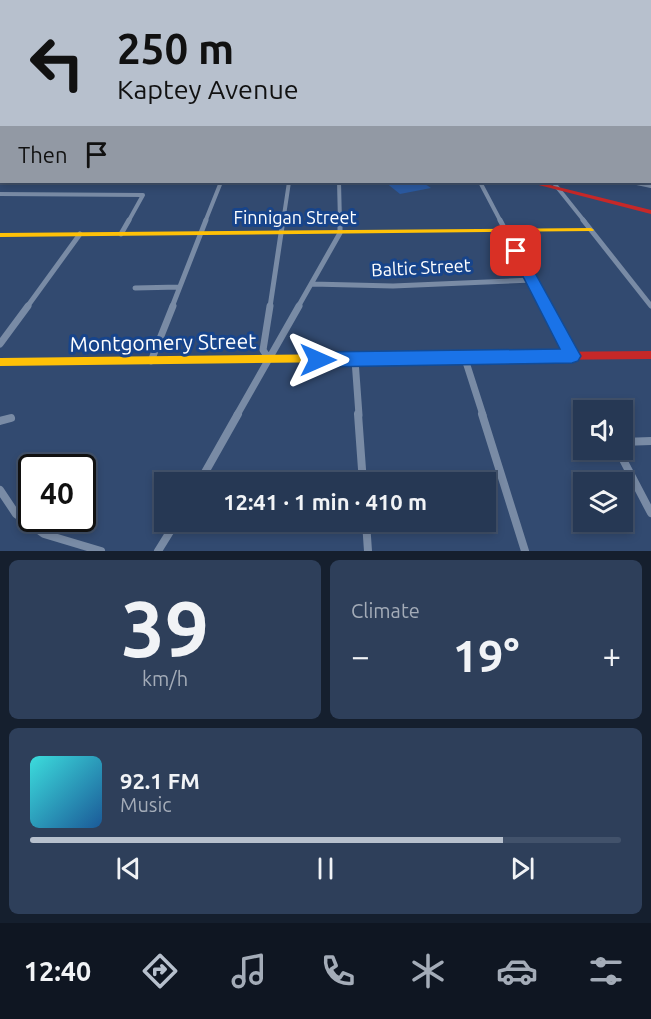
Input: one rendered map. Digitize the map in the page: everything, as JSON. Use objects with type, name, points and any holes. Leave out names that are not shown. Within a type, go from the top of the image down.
[{"type":"street","points":[[151,361],[221,183]]},
{"type":"street","points":[[270,359],[263,351],[288,183]]},
{"type":"street","points":[[205,472],[340,233],[339,183]]},
{"type":"street","points":[[481,183],[572,356]]},
{"type":"street","points":[[537,183],[651,212]]},
{"type":"street","points":[[554,183],[651,306]]},
{"type":"street","points":[[0,194],[143,195],[121,234]]},
{"type":"street","name":"Finnigan Street","points":[[0,235],[591,230]]},
{"type":"street","points":[[0,344],[80,234]]},
{"type":"street","name":"Baltic Street","points":[[312,284],[393,286],[532,279]]},
{"type":"street","points":[[135,288],[179,287]]},
{"type":"street","name":"Montgomery Street","points":[[0,362],[465,359],[651,355]]},
{"type":"street","points":[[465,359],[525,551]]},
{"type":"street","points":[[355,360],[362,472]]},
{"type":"street","points":[[0,421],[11,418]]},
{"type":"street","points":[[633,442],[651,441]]},
{"type":"street","points":[[623,460],[651,513]]},
{"type":"street","points":[[0,490],[16,514],[44,534],[102,551]]},
{"type":"street","points":[[158,551],[170,532]]},
{"type":"street","points":[[367,532],[368,551]]},
{"type":"shaded area","points":[[386,183],[424,183],[431,188],[400,194]]},
{"type":"traffic: slow","points":[[0,235],[591,230]]},
{"type":"traffic: slow","points":[[0,362],[436,357]]},
{"type":"traffic: jam","points":[[537,183],[651,212]]},
{"type":"traffic: jam","points":[[436,357],[651,355]]},
{"type":"route","points":[[318,360],[572,356],[516,251]]}]
